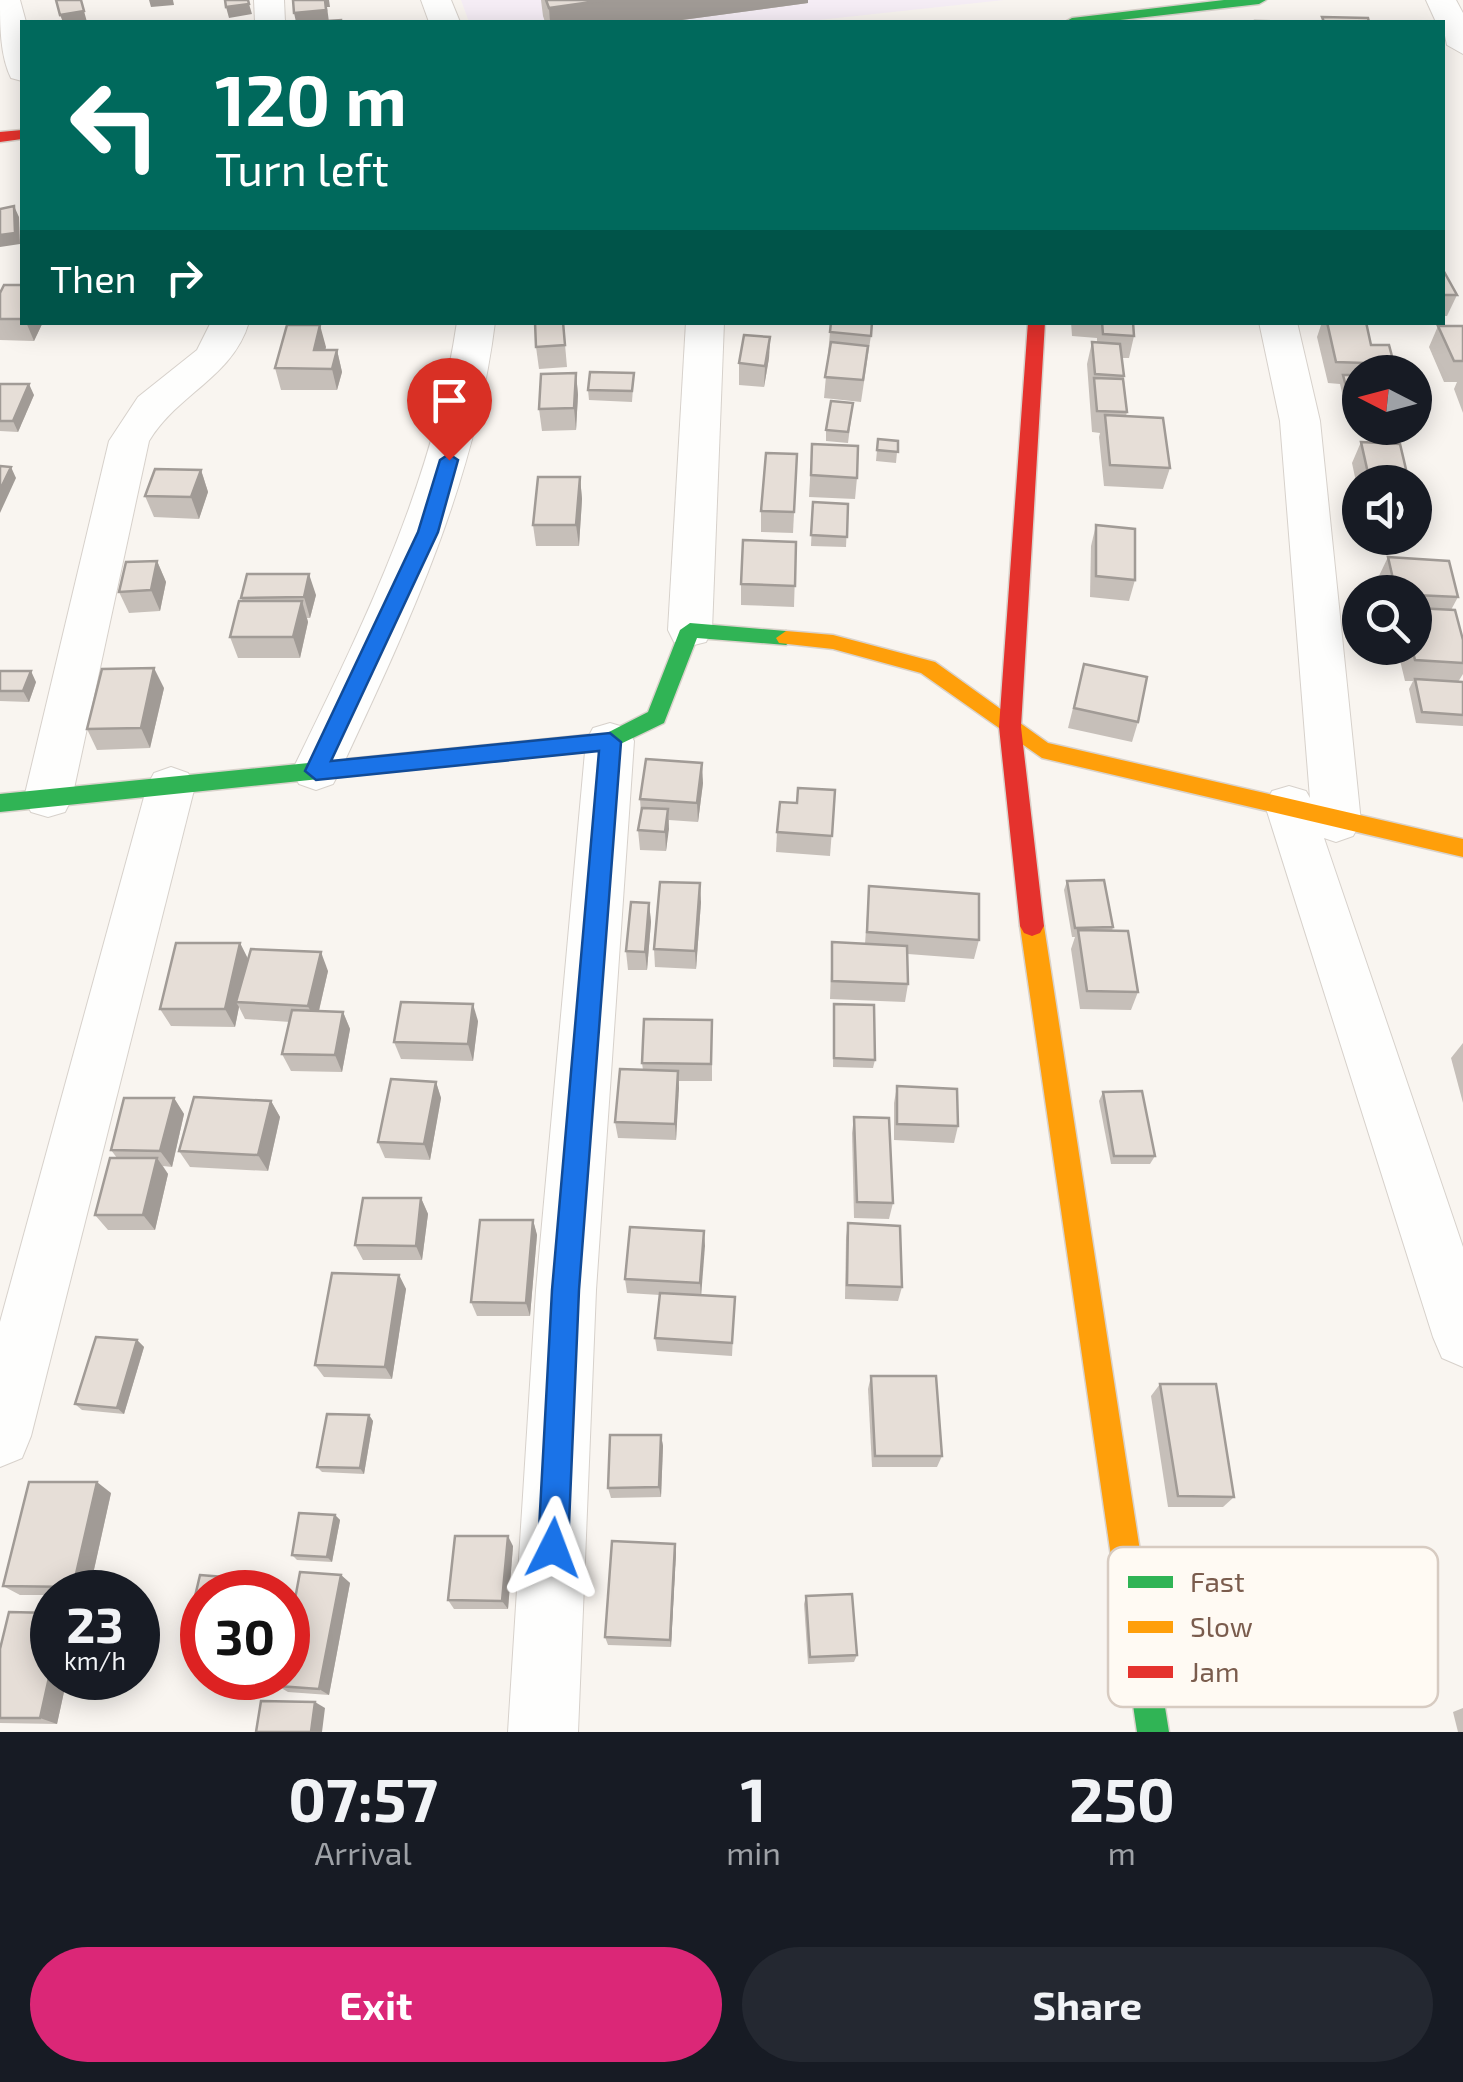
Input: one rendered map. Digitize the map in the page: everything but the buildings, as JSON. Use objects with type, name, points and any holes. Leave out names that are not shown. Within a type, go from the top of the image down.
[{"type":"street","points":[[5,0],[20,64]]},
{"type":"street","points":[[1111,20],[1210,15],[1259,0]]},
{"type":"street","points":[[1441,0],[1463,45]]},
{"type":"street","points":[[48,798],[129,441],[152,405],[208,363],[227,336],[229,325]]},
{"type":"street","points":[[316,771],[428,532],[470,389],[476,325]]},
{"type":"street","points":[[0,803],[610,742],[657,718],[690,630],[705,325]]},
{"type":"street","points":[[1037,325],[1010,727],[1041,1012],[1124,1547]]},
{"type":"street","points":[[1279,325],[1300,420],[1312,813],[1463,1337]]},
{"type":"street","points":[[690,630],[833,642],[928,667],[1042,750],[1463,848]]},
{"type":"street","points":[[544,1732],[566,1290],[610,742]]},
{"type":"street","points":[[0,1436],[171,786]]},
{"type":"street","points":[[1149,1707],[1153,1732]]},
{"type":"shaded area","points":[[461,0],[1004,0],[819,20],[468,20]]},
{"type":"traffic: fast","points":[[1089,20],[1259,0]]},
{"type":"traffic: fast","points":[[0,803],[610,741],[657,717],[690,630],[786,638]]},
{"type":"traffic: fast","points":[[1149,1707],[1153,1732]]},
{"type":"traffic: slow","points":[[786,638],[833,642],[928,667],[1042,750],[1463,848]]},
{"type":"traffic: slow","points":[[1032,926],[1125,1547]]},
{"type":"traffic: jam","points":[[0,137],[20,135]]},
{"type":"traffic: jam","points":[[1032,926],[1010,727],[1037,325]]},
{"type":"route","points":[[449,460],[428,532],[316,771],[610,742],[566,1290],[553,1548]]}]
